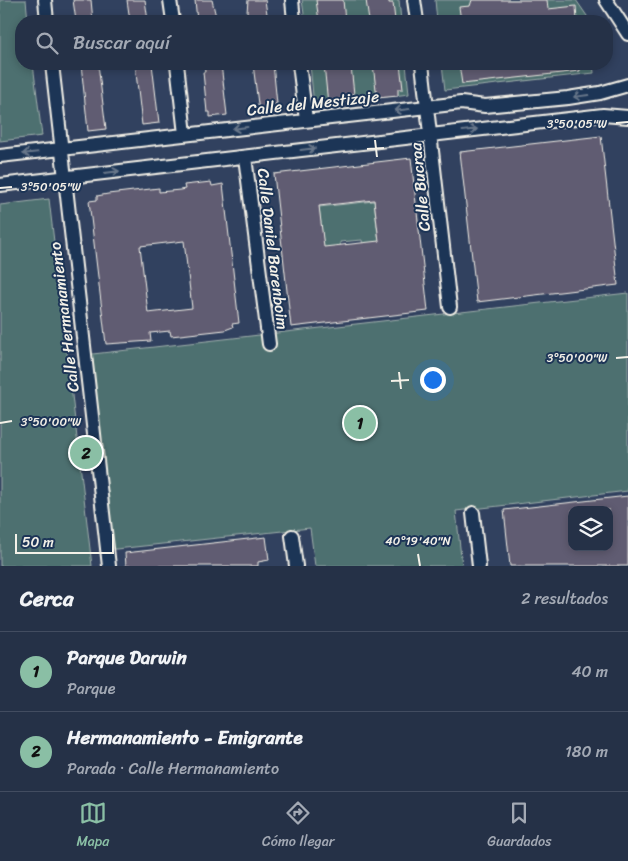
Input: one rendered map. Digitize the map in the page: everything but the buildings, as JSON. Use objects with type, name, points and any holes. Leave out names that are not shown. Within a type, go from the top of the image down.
[{"type":"street","points":[[45,0],[46,15]]},
{"type":"street","points":[[170,0],[172,15]]},
{"type":"street","points":[[292,0],[293,15]]},
{"type":"street","points":[[414,0],[416,15]]},
{"type":"street","points":[[606,0],[628,34]]},
{"type":"street","name":"Calle Hermanamiento","points":[[53,70],[109,566]]},
{"type":"street","points":[[179,70],[185,134]]},
{"type":"street","points":[[300,70],[306,120]]},
{"type":"street","name":"Calle Bucraa","points":[[423,70],[450,307]]},
{"type":"street","name":"Calle del Mestizaje","points":[[0,156],[428,106],[461,103],[485,106],[568,98],[600,93],[628,85]]},
{"type":"street","points":[[0,186],[602,115],[628,118]]},
{"type":"street","name":"Calle Daniel Barenboim","points":[[245,157],[269,344]]},
{"type":"street","points":[[473,513],[479,566]]},
{"type":"street","points":[[292,536],[296,566]]},
{"type":"green space","points":[[0,0],[26,0],[27,15],[15,15],[15,70],[34,70],[42,136],[0,141]]},
{"type":"green space","points":[[302,0],[399,0],[400,15],[304,15]]},
{"type":"green space","points":[[435,0],[576,0],[586,15],[436,15]]},
{"type":"green space","points":[[311,70],[407,70],[409,94],[314,106]]},
{"type":"green space","points":[[443,70],[594,70],[594,73],[445,90]]},
{"type":"green space","points":[[49,199],[92,566],[0,566],[0,205]]},
{"type":"green space","points":[[374,201],[380,252],[364,254],[362,240],[340,242],[342,257],[325,259],[319,207]]},
{"type":"green space","points":[[628,293],[628,491],[456,511],[462,566],[315,566],[310,528],[107,550],[84,355]]},
{"type":"place","name":"Parque Darwin","points":[[360,423]]},
{"type":"place","name":"Hermanamiento - Emigrante","points":[[86,453]]}]
